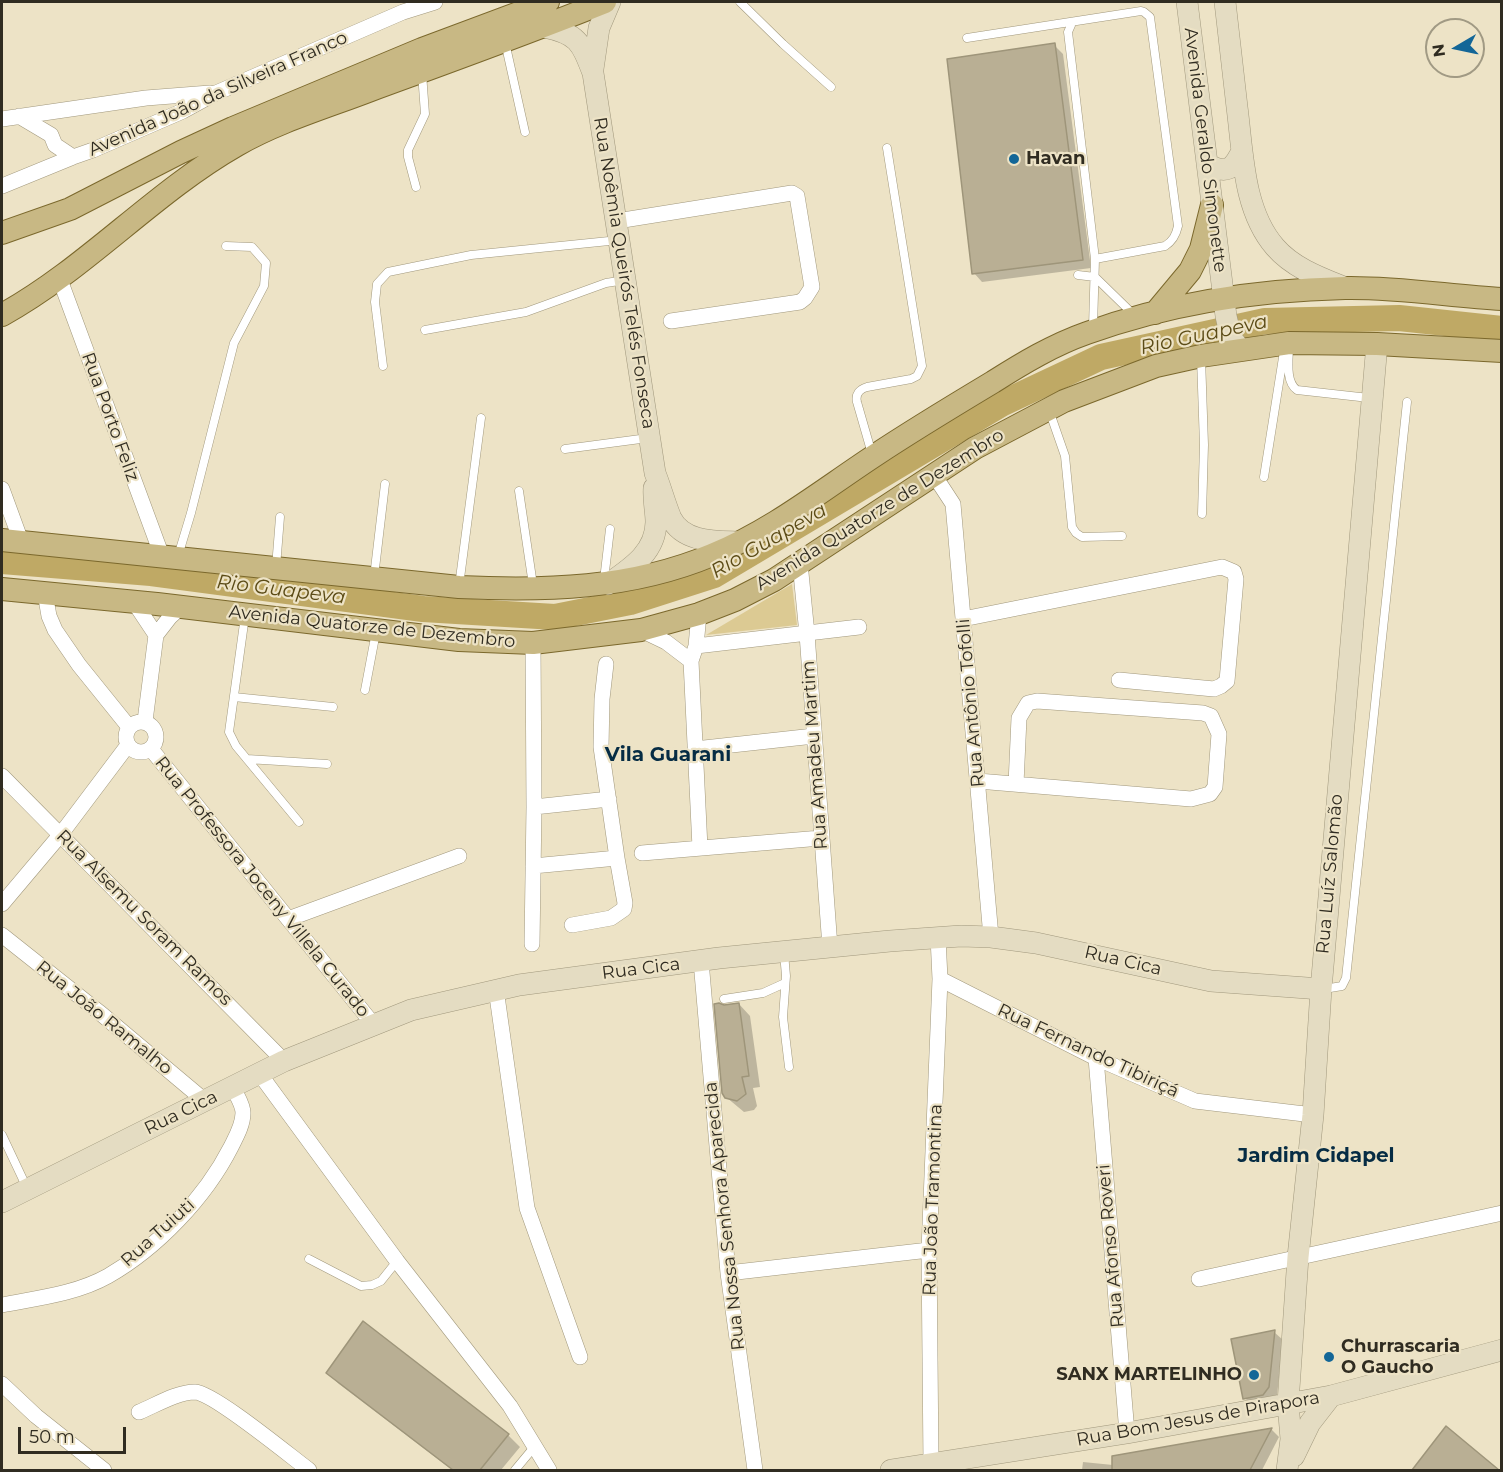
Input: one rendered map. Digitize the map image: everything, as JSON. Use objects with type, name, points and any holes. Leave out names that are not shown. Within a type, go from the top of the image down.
[{"type":"main road","points":[[3,233],[70,209],[233,128],[422,49],[548,2]]},
{"type":"main road","points":[[8,305],[59,277],[210,161],[239,144],[283,123],[422,71],[504,20],[544,27],[605,2]]},
{"type":"main road","points":[[133,178],[145,189],[150,206]]},
{"type":"main road","points":[[1145,315],[1190,271],[1201,249],[1212,205]]},
{"type":"main road","points":[[11,540],[459,587],[533,590],[606,584],[681,567],[740,542],[822,493],[932,418],[1036,356],[1093,331],[1191,304],[1225,307],[1260,293],[1347,288],[1502,299]]},
{"type":"main road","name":"Avenida Quatorze de Dezembro","points":[[2,588],[459,640],[533,643],[641,630],[699,614],[735,600],[774,580],[975,448],[1048,409],[1156,366],[1201,356],[1236,344],[1377,344],[1502,351]]},
{"type":"street","name":"Avenida João da Silveira Franco","points":[[2,186],[150,126],[216,93],[403,12],[435,2]]},
{"type":"street","name":"Rua Noêmia Queirós Telés Fonseca","points":[[593,73],[599,28],[610,2]]},
{"type":"street","name":"Avenida Geraldo Simonette","points":[[1187,2],[1225,307],[1236,344]]},
{"type":"street","name":"Avenida Geraldo Simonette","points":[[1225,2],[1242,151],[1248,188],[1259,224],[1275,247],[1292,263],[1316,276],[1347,288]]},
{"type":"street","name":"Rua Noêmia Queirós Telés Fonseca","points":[[544,27],[564,31],[575,38],[584,49],[593,73],[655,473],[672,520],[686,534],[706,540],[740,542]]},
{"type":"street","points":[[2,119],[146,98],[216,93]]},
{"type":"street","points":[[146,98],[151,104],[150,126]]},
{"type":"street","points":[[68,109],[57,118],[52,126],[51,135],[55,145],[73,157]]},
{"type":"street","points":[[19,116],[51,135]]},
{"type":"street","points":[[1207,164],[1217,170],[1226,170],[1236,165],[1242,151]]},
{"type":"street","points":[[619,230],[792,193],[797,196],[812,287],[805,298],[800,302],[671,321]]},
{"type":"street","name":"Rua Porto Feliz","points":[[59,277],[170,557]]},
{"type":"street","name":"Rua Luíz Salomão","points":[[1287,1470],[1291,1439],[1288,1403],[1298,1257],[1313,1116],[1321,989],[1377,344]]},
{"type":"street","name":"Rua Noêmia Queirós Telés Fonseca","points":[[606,584],[643,557],[652,542],[656,523],[653,495],[655,473]]},
{"type":"street","name":"Rua Antônio Tofolli","points":[[934,475],[953,504],[991,937]]},
{"type":"street","points":[[2,489],[11,540]]},
{"type":"street","name":"Rua Amadeu Martim","points":[[800,563],[830,947]]},
{"type":"street","points":[[963,619],[1222,567],[1234,573],[1236,579],[1227,681],[1214,689],[1119,680]]},
{"type":"street","points":[[45,593],[49,616],[55,630],[79,665],[129,727]]},
{"type":"street","points":[[134,602],[156,635]]},
{"type":"street","points":[[145,721],[156,635],[181,607]]},
{"type":"street","points":[[699,614],[696,646],[691,661],[700,848]]},
{"type":"street","points":[[696,646],[859,627]]},
{"type":"street","points":[[641,630],[666,642],[691,661]]},
{"type":"street","points":[[532,944],[533,643]]},
{"type":"street","points":[[572,925],[611,918],[621,913],[626,903],[601,747],[606,664]]},
{"type":"street","points":[[978,781],[1191,799],[1200,798],[1210,794],[1215,787],[1219,734],[1211,716],[1203,713],[1037,701],[1028,703],[1019,718],[1016,784]]},
{"type":"street","points":[[145,721],[156,733],[157,739],[151,749],[138,752],[128,744],[126,733],[133,723],[145,721]]},
{"type":"street","points":[[695,749],[814,736]]},
{"type":"street","points":[[2,904],[61,834],[128,744]]},
{"type":"street","name":"Rua Professora Joceny Villela Curado","points":[[151,749],[373,1024]]},
{"type":"street","name":"Rua Alsemu Soram Ramos","points":[[2,776],[284,1061]]},
{"type":"street","points":[[534,807],[609,799]]},
{"type":"street","points":[[642,853],[821,838]]},
{"type":"street","points":[[288,919],[459,856]]},
{"type":"street","points":[[533,866],[617,858]]},
{"type":"street","name":"Rua João Ramalho","points":[[2,935],[205,1101]]},
{"type":"street","name":"Rua Cica","points":[[2,1202],[284,1061],[411,1010],[519,985],[784,951],[938,937],[991,937],[1063,948],[1211,981],[1321,989]]},
{"type":"street","name":"Rua João Tramontina","points":[[931,1463],[929,1250],[940,978],[938,937]]},
{"type":"street","name":"Rua Nossa Senhora Aparecida","points":[[701,961],[728,1273],[755,1470]]},
{"type":"street","name":"Rua Fernando Tibiriçá","points":[[940,978],[1096,1058],[1195,1101],[1313,1116]]},
{"type":"street","points":[[496,989],[527,1208],[580,1357]]},
{"type":"street","name":"Rua Afonso Roveri","points":[[1096,1058],[1127,1433]]},
{"type":"street","points":[[259,1073],[397,1261],[510,1406],[549,1470]]},
{"type":"street","name":"Rua Tuiuti","points":[[2,1305],[80,1289],[108,1276],[143,1251],[177,1221],[207,1186],[236,1138],[243,1112],[232,1088]]},
{"type":"street","points":[[1199,1280],[1502,1213]]},
{"type":"street","points":[[728,1273],[929,1250]]},
{"type":"street","name":"Rua Bom Jesus de Pirapora","points":[[891,1470],[1127,1433],[1331,1396],[1502,1350]]},
{"type":"street","points":[[2,1384],[36,1416],[104,1470]]},
{"type":"street","points":[[139,1412],[185,1393],[198,1392],[225,1407],[309,1470]]},
{"type":"street","points":[[1287,1470],[1310,1423],[1331,1396]]},
{"type":"lane","points":[[740,2],[831,87]]},
{"type":"lane","points":[[968,38],[1141,11],[1150,17],[1178,226],[1176,235],[1171,243],[1165,246],[1095,259]]},
{"type":"lane","points":[[504,20],[525,132]]},
{"type":"lane","points":[[1072,22],[1068,32],[1095,259],[1093,331]]},
{"type":"lane","points":[[416,188],[408,150],[425,114],[422,71]]},
{"type":"lane","points":[[873,457],[857,402],[857,394],[867,387],[911,379],[917,375],[921,366],[887,148]]},
{"type":"lane","points":[[383,366],[375,302],[376,284],[388,272],[471,255],[619,230]]},
{"type":"lane","points":[[170,557],[191,513],[234,343],[264,286],[266,263],[252,247],[226,246]]},
{"type":"lane","points":[[1078,275],[1095,277],[1145,315]]},
{"type":"lane","points":[[425,330],[526,312],[612,282],[626,280]]},
{"type":"lane","points":[[1287,344],[1290,380],[1292,386],[1297,390],[1371,398]]},
{"type":"lane","points":[[1264,477],[1287,344]]},
{"type":"lane","points":[[1201,356],[1204,445],[1202,514]]},
{"type":"lane","points":[[1321,989],[1342,986],[1346,978],[1407,402]]},
{"type":"lane","points":[[1048,409],[1065,456],[1072,527],[1082,537],[1122,536]]},
{"type":"lane","points":[[459,587],[481,418]]},
{"type":"lane","points":[[565,449],[649,438]]},
{"type":"lane","points":[[374,579],[385,484]]},
{"type":"lane","points":[[519,491],[533,590]]},
{"type":"lane","points":[[276,568],[280,517]]},
{"type":"lane","points":[[606,584],[610,529]]},
{"type":"lane","points":[[245,614],[229,732],[247,759],[299,822]]},
{"type":"lane","points":[[365,690],[376,630]]},
{"type":"lane","points":[[234,698],[333,707]]},
{"type":"lane","points":[[247,759],[327,764]]},
{"type":"lane","points":[[784,951],[783,1017],[789,1067]]},
{"type":"lane","points":[[724,999],[763,993],[785,983]]},
{"type":"lane","points":[[2,1135],[27,1189]]},
{"type":"lane","points":[[309,1260],[361,1286],[381,1281],[397,1261]]},
{"type":"lane","points":[[515,1470],[535,1446]]},
{"type":"shaded area","points":[[792,584],[797,625],[706,635]]},
{"type":"building","name":"Havan","points":[[1055,43],[1083,260],[972,274],[947,59]]},
{"type":"building","points":[[739,1003],[749,1076],[742,1077],[746,1094],[737,1101],[725,1098],[722,1093],[714,1004],[724,1005]]},
{"type":"building","points":[[363,1321],[509,1434],[480,1470],[453,1470],[326,1373]]},
{"type":"building","name":"SANX MARTELINHO","points":[[1275,1330],[1269,1387],[1263,1395],[1243,1399],[1231,1339]]},
{"type":"building","points":[[1446,1426],[1499,1470],[1412,1470]]},
{"type":"building","points":[[1272,1428],[1250,1470],[1112,1470],[1112,1456]]},
{"type":"waterway","name":"Rio Guapeva","points":[[2,561],[151,573],[423,609],[555,617],[630,602],[714,575],[1001,404],[1101,357],[1265,321],[1399,318],[1502,329]]},
{"type":"place","name":"Havan","points":[[1014,159]]},
{"type":"place","name":"Churrascaria O Gaucho","points":[[1329,1357]]},
{"type":"place","name":"SANX MARTELINHO","points":[[1254,1375]]},
{"type":"district","name":"Vila Guarani","points":[[668,755]]},
{"type":"district","name":"Jardim Cidapel","points":[[1316,1156]]}]
